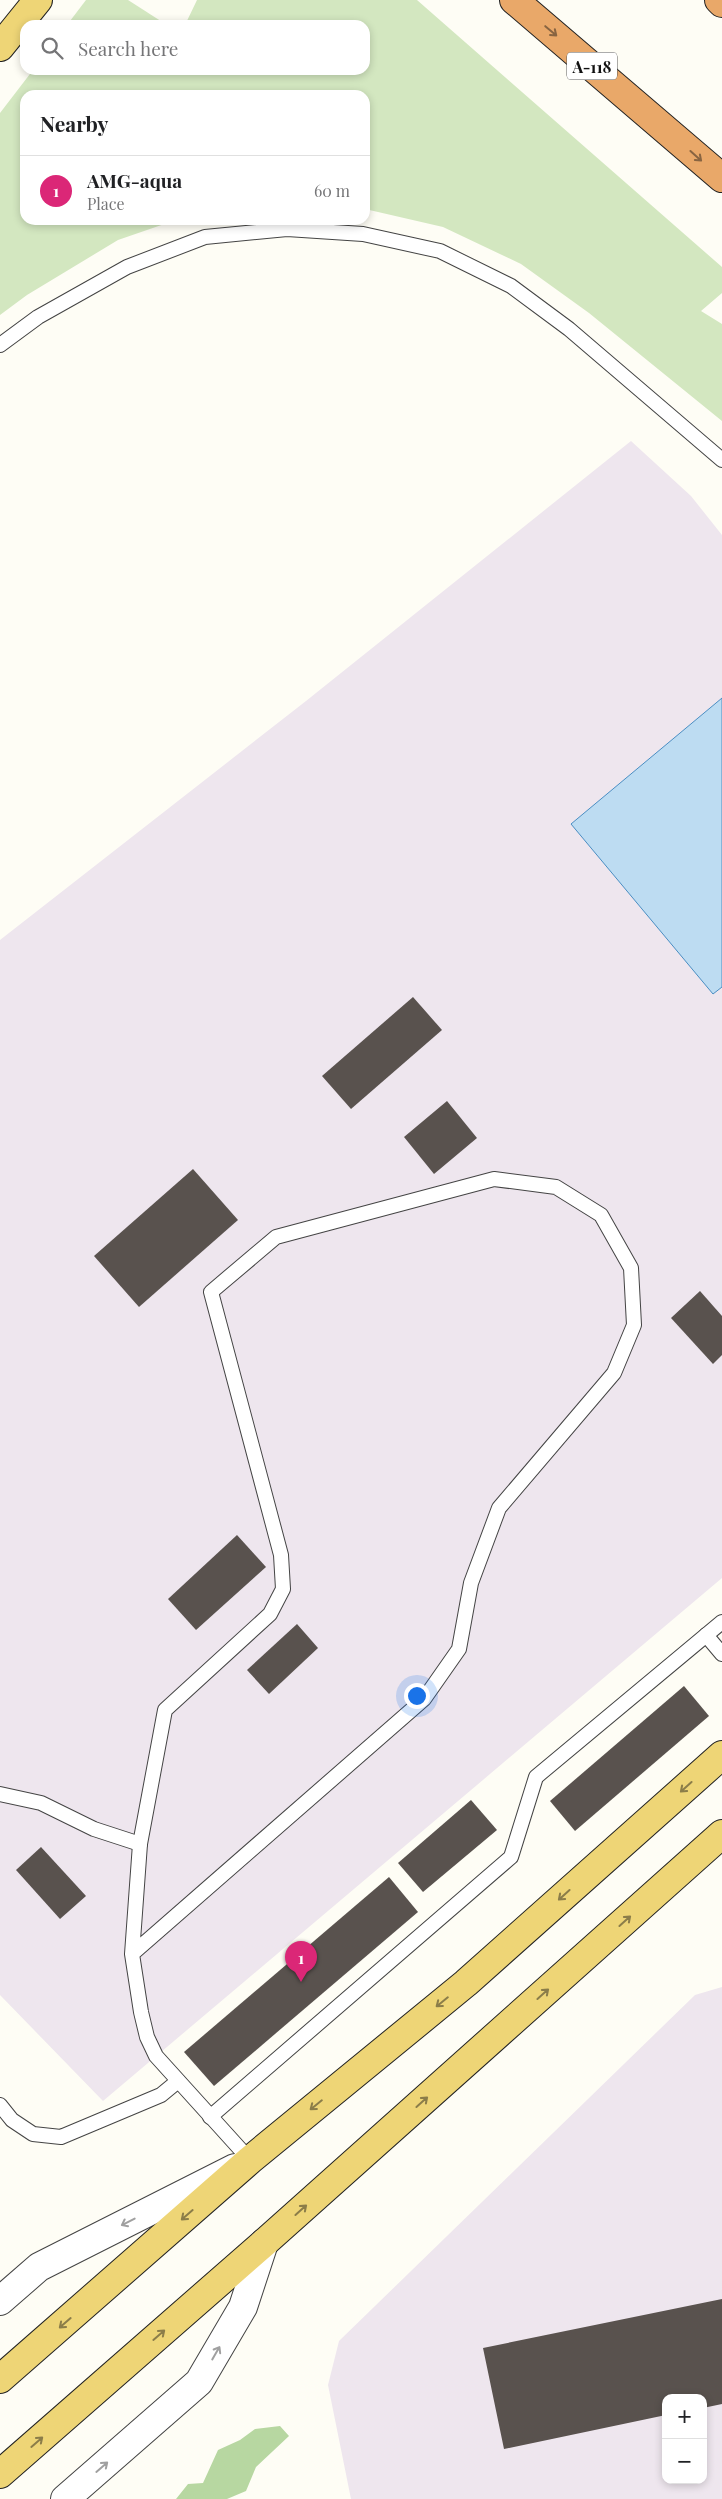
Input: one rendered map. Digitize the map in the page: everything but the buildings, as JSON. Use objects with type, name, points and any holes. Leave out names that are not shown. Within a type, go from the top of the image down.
[{"type":"highway","name":"А-118","points":[[514,0],[671,132],[722,178]]},
{"type":"highway","points":[[718,0],[722,3]]},
{"type":"main road","points":[[22,20],[38,0]]},
{"type":"main road","points":[[0,47],[20,22]]},
{"type":"main road","points":[[0,2380],[250,2160],[466,1983],[722,1755]]},
{"type":"main road","points":[[0,2474],[264,2242],[722,1834]]},
{"type":"street","points":[[0,2301],[39,2267],[250,2160]]},
{"type":"street","points":[[65,2499],[199,2382],[243,2307],[264,2242]]},
{"type":"lane","points":[[0,345],[38,317],[127,267],[205,237],[287,228],[364,234],[440,251],[511,286],[569,329],[722,460]]},
{"type":"lane","points":[[132,1954],[424,1699],[459,1649],[471,1583],[499,1508],[614,1373],[634,1325],[631,1268],[601,1215],[556,1187],[494,1179],[276,1237],[211,1292],[281,1555],[283,1589],[270,1614],[165,1710],[140,1844],[132,1954],[147,2037],[156,2056],[250,2160]]},
{"type":"lane","points":[[210,2117],[512,1857],[536,1777],[722,1622]]},
{"type":"lane","points":[[706,1635],[722,1654]]},
{"type":"lane","points":[[0,1794],[41,1803],[94,1829],[140,1844]]},
{"type":"lane","points":[[0,2105],[12,2120],[33,2134],[61,2137],[161,2096],[178,2081]]},
{"type":"shaded area","points":[[631,441],[691,496],[722,535],[722,1578],[103,2101],[0,1995],[0,940],[306,701]]},
{"type":"shaded area","points":[[722,1987],[722,2499],[351,2499],[328,2385],[339,2341],[695,1995]]},
{"type":"green space","points":[[86,0],[128,0],[159,20],[71,20]]},
{"type":"green space","points":[[197,0],[417,0],[722,267],[722,293],[701,311],[722,324],[722,421],[589,313],[521,264],[443,227],[370,210],[370,90],[20,90],[20,225],[162,225],[118,240],[27,295],[0,315],[0,113],[29,75],[370,75],[370,20],[187,20]]},
{"type":"green space","points":[[280,2426],[289,2436],[256,2467],[246,2491],[227,2499],[176,2499],[188,2484],[203,2483],[218,2450],[240,2440],[255,2429]]},
{"type":"water","points":[[722,698],[722,987],[713,994],[571,824]]},
{"type":"place","name":"AMG-aqua","points":[[301,1982]]}]
